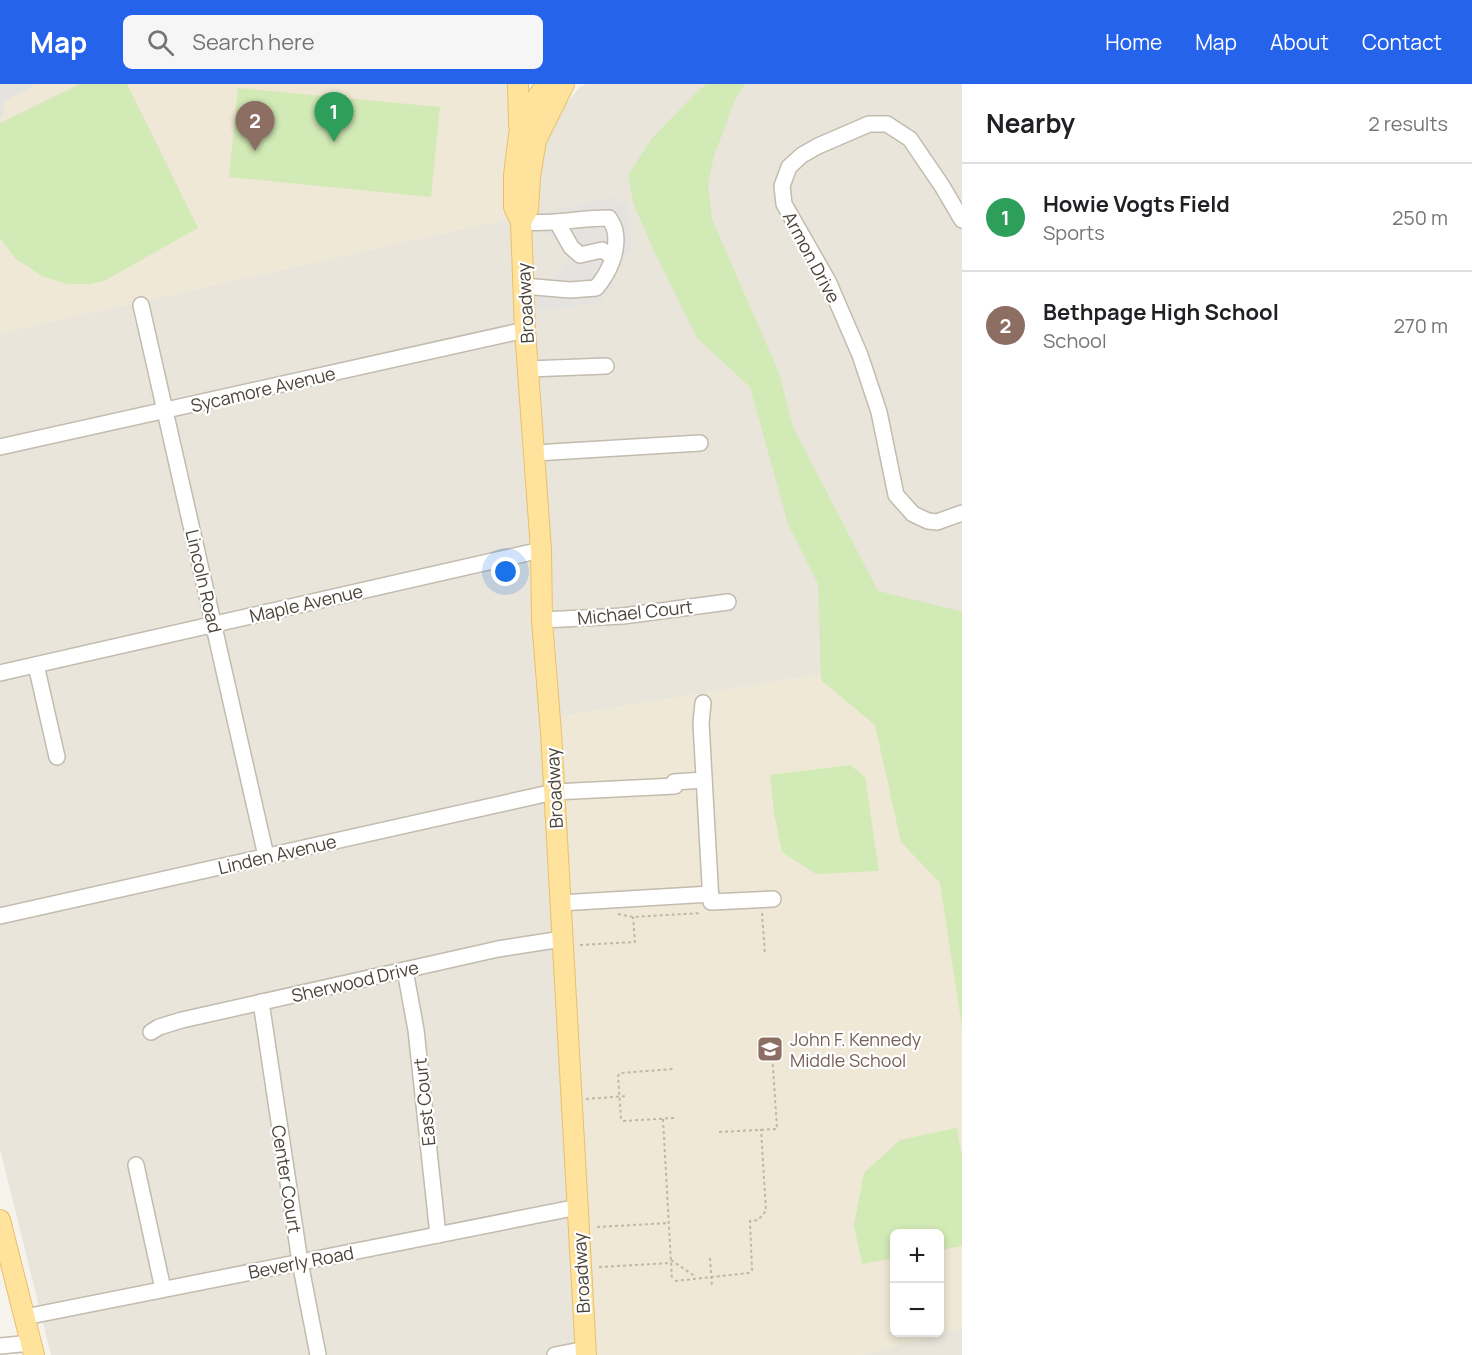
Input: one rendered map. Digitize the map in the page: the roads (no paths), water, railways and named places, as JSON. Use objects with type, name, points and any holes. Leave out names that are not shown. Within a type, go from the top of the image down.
[{"type":"main road","points":[[518,84],[519,135]]},
{"type":"main road","name":"Broadway","points":[[547,84],[533,103],[519,135],[514,175],[514,207],[521,222],[525,330],[541,550],[542,620],[560,903],[571,942],[571,1100],[586,1352]]},
{"type":"main road","name":"Broadway","points":[[521,222],[528,209],[536,140],[564,84]]},
{"type":"main road","points":[[0,1220],[33,1349]]},
{"type":"street","name":"Armon Drive","points":[[962,220],[910,138],[887,124],[869,124],[802,155],[789,167],[782,186],[784,204],[790,217],[828,281],[860,355],[879,412],[896,495],[913,514],[928,521],[937,522],[962,513]]},
{"type":"street","points":[[521,222],[544,224],[609,218],[615,230],[613,257],[605,278],[596,288],[570,290],[524,286]]},
{"type":"street","points":[[557,222],[572,247],[580,255],[602,250],[613,257]]},
{"type":"street","name":"Lincoln Road","points":[[141,305],[266,856]]},
{"type":"street","name":"Sycamore Avenue","points":[[0,447],[525,330]]},
{"type":"street","points":[[528,369],[606,366]]},
{"type":"street","points":[[535,453],[700,443]]},
{"type":"street","name":"Maple Avenue","points":[[0,673],[541,550]]},
{"type":"street","name":"Michael Court","points":[[542,620],[623,616],[728,602]]},
{"type":"street","points":[[36,665],[57,757]]},
{"type":"street","points":[[704,703],[701,723],[711,902],[773,899]]},
{"type":"street","name":"Linden Avenue","points":[[0,916],[554,792],[675,786],[674,782],[704,780]]},
{"type":"street","points":[[560,903],[711,894]]},
{"type":"street","name":"Sherwood Drive","points":[[151,1032],[182,1020],[498,949],[571,942]]},
{"type":"street","name":"East Court","points":[[405,970],[416,1030],[438,1235]]},
{"type":"street","name":"Center Court","points":[[261,1002],[300,1262],[318,1355]]},
{"type":"street","points":[[136,1165],[163,1289]]},
{"type":"street","name":"Beverly Road","points":[[25,1317],[578,1207]]},
{"type":"street","points":[[0,1346],[33,1349]]},
{"type":"street","points":[[555,1355],[586,1352]]},
{"type":"place","name":"Howie Vogts Field","points":[[334,142]]},
{"type":"place","name":"Bethpage High School","points":[[255,151]]},
{"type":"place","name":"John F. Kennedy Middle School","points":[[770,1049]]}]
